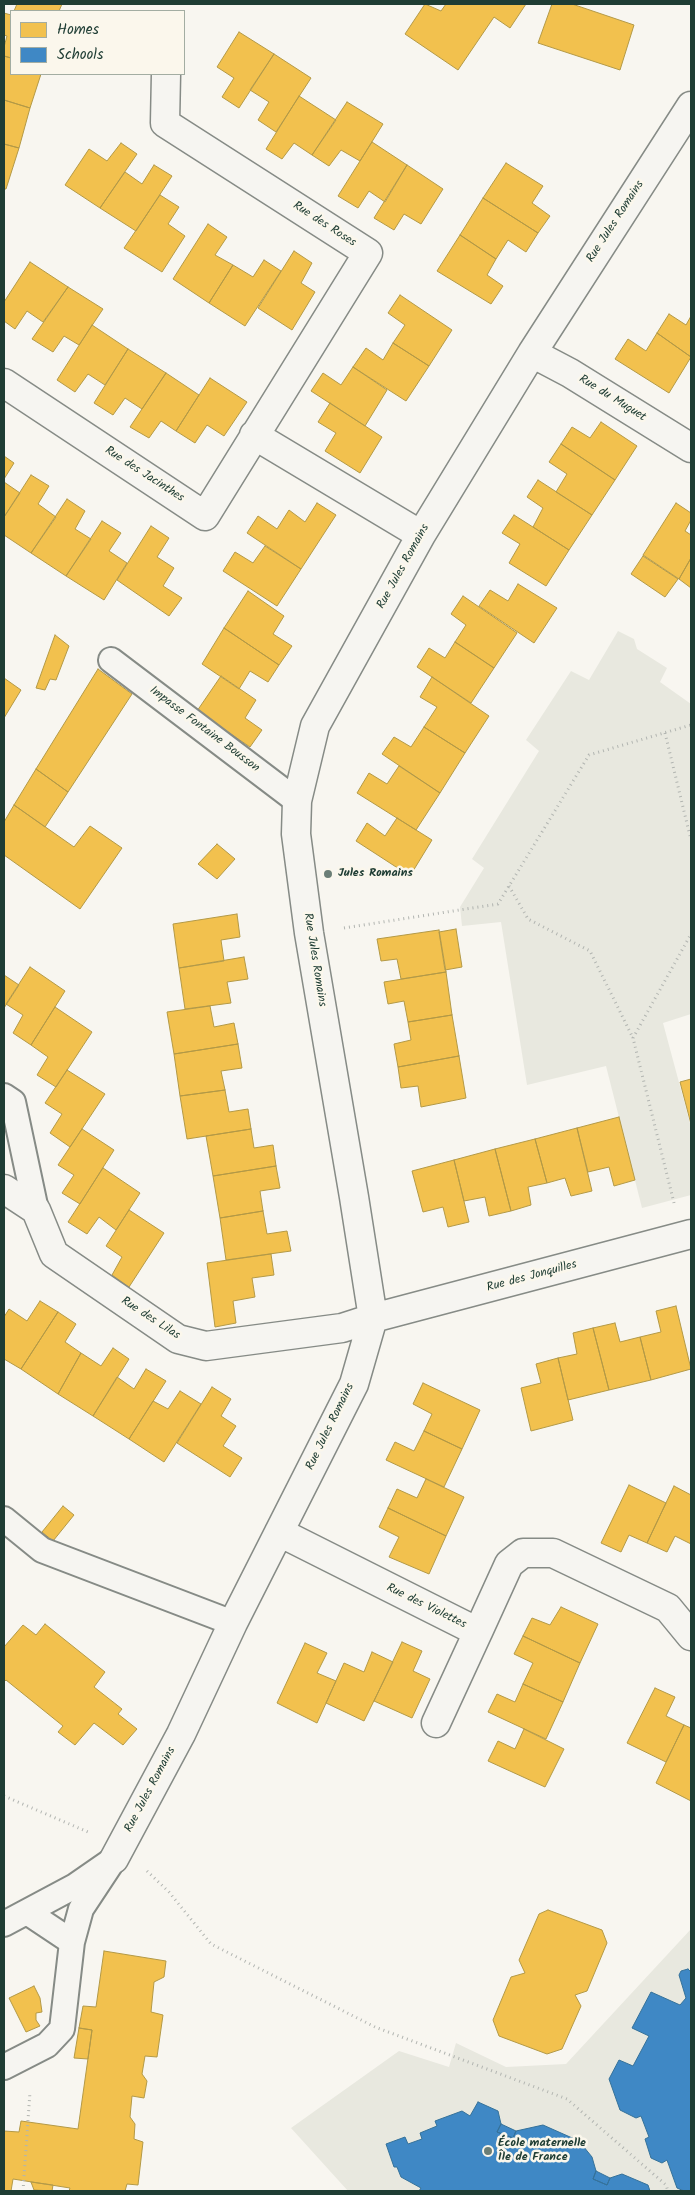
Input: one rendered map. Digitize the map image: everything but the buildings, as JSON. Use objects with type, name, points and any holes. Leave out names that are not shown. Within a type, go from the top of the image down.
[{"type":"street","name":"Rue des Roses","points":[[166,75],[165,123],[368,253],[254,435]]},
{"type":"street","name":"Rue Jules Romains","points":[[118,1852],[181,1734],[233,1623],[354,1384],[373,1318],[309,933],[296,834],[297,801],[315,726],[421,535],[532,353],[691,106]]},
{"type":"street","name":"Rue du Muguet","points":[[532,353],[570,373],[691,448]]},
{"type":"street","name":"Rue des Jacinthes","points":[[4,383],[205,516],[254,435]]},
{"type":"street","points":[[254,435],[421,535]]},
{"type":"street","points":[[4,1189],[36,1210]]},
{"type":"street","name":"Rue des Lilas","points":[[36,1210],[54,1254],[178,1339],[206,1346],[342,1328],[373,1318]]},
{"type":"street","name":"Rue des Jonquilles","points":[[373,1318],[687,1235]]},
{"type":"street","name":"Rue des Violettes","points":[[279,1532],[478,1632],[509,1564],[523,1553],[553,1552],[668,1608],[691,1636]]},
{"type":"street","points":[[436,1723],[478,1632]]},
{"type":"lane","name":"Impasse Fontaine Bousson","points":[[111,660],[297,801]]},
{"type":"lane","points":[[4,1096],[13,1102],[36,1210]]},
{"type":"lane","points":[[4,1518],[42,1550],[233,1623]]},
{"type":"lane","points":[[4,1924],[75,1886],[118,1852]]},
{"type":"lane","points":[[4,2067],[47,2045],[62,2029],[72,1942],[81,1909],[118,1852]]},
{"type":"lane","points":[[27,1912],[72,1942]]},
{"type":"path","points":[[309,933],[498,904],[589,756],[691,726]]},
{"type":"path","points":[[665,733],[691,840]]},
{"type":"path","points":[[508,885],[528,918],[590,951],[633,1038],[687,1235]]},
{"type":"path","points":[[633,1038],[691,934]]},
{"type":"path","points":[[4,1796],[118,1852],[169,1892],[211,1944],[375,2027],[567,2099],[666,2185],[668,2191]]},
{"type":"path","points":[[23,2191],[32,2053]]},
{"type":"shaded area","points":[[618,631],[634,639],[637,649],[667,668],[660,682],[691,704],[691,1014],[663,1023],[691,1127],[691,1195],[642,1208],[606,1066],[527,1085],[501,922],[462,926],[460,907],[484,868],[472,859],[539,751],[526,740],[571,671],[589,680]]},
{"type":"shaded area","points":[[691,1929],[691,2191],[348,2191],[291,2128],[399,2051],[449,2067],[456,2043],[506,2067],[566,2064]]},
{"type":"place","name":"Jules Romains","points":[[328,874]]},
{"type":"place","name":"École maternelle Île de France","points":[[488,2151]]}]
